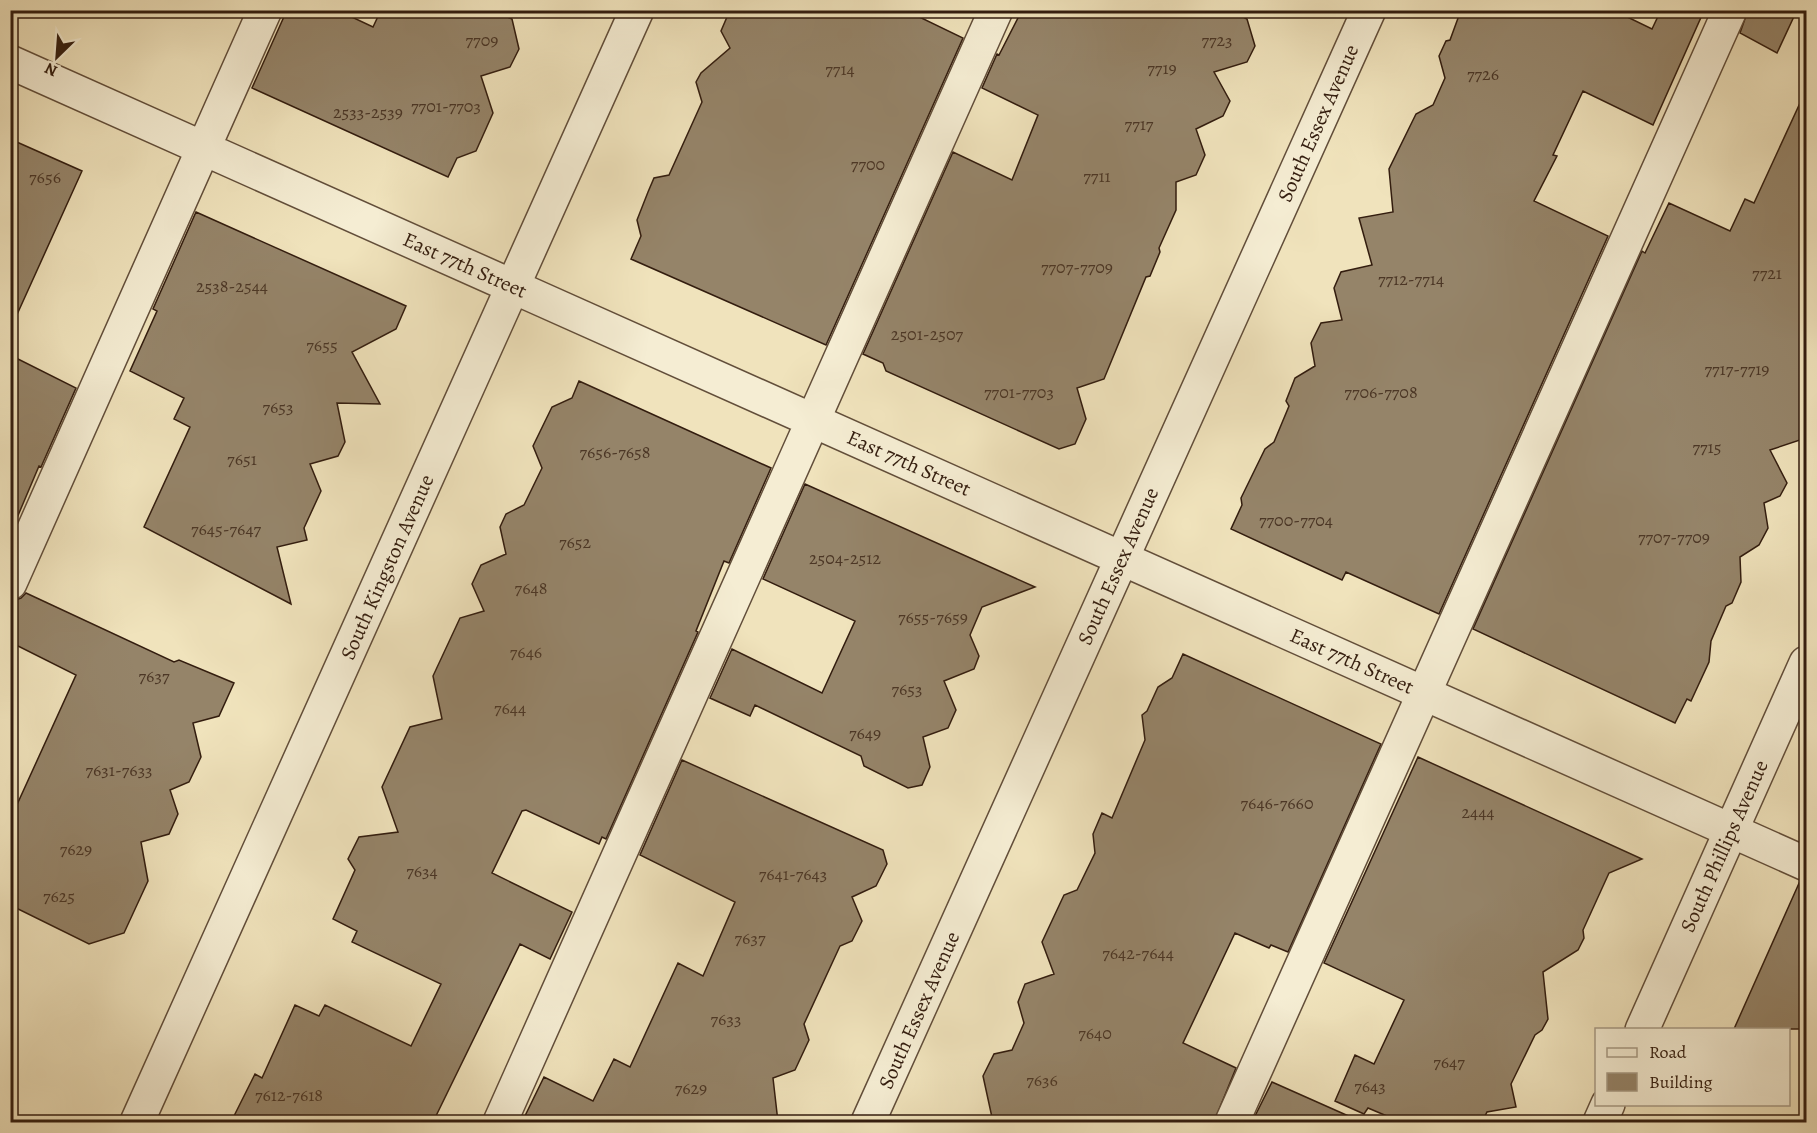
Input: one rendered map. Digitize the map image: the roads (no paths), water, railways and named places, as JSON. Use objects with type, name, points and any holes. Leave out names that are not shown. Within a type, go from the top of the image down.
[{"type":"street","points":[[10,583],[265,10]]},
{"type":"street","name":"South Kingston Avenue","points":[[137,1122],[637,10]]},
{"type":"street","points":[[500,1122],[996,10]]},
{"type":"street","name":"South Essex Avenue","points":[[868,1122],[1369,10]]},
{"type":"street","points":[[1232,1122],[1730,10]]},
{"type":"street","name":"East 77th Street","points":[[10,62],[1806,864]]},
{"type":"street","name":"South Phillips Avenue","points":[[1642,1028],[1806,663]]},
{"type":"street","points":[[1600,1122],[1607,1106]]}]
